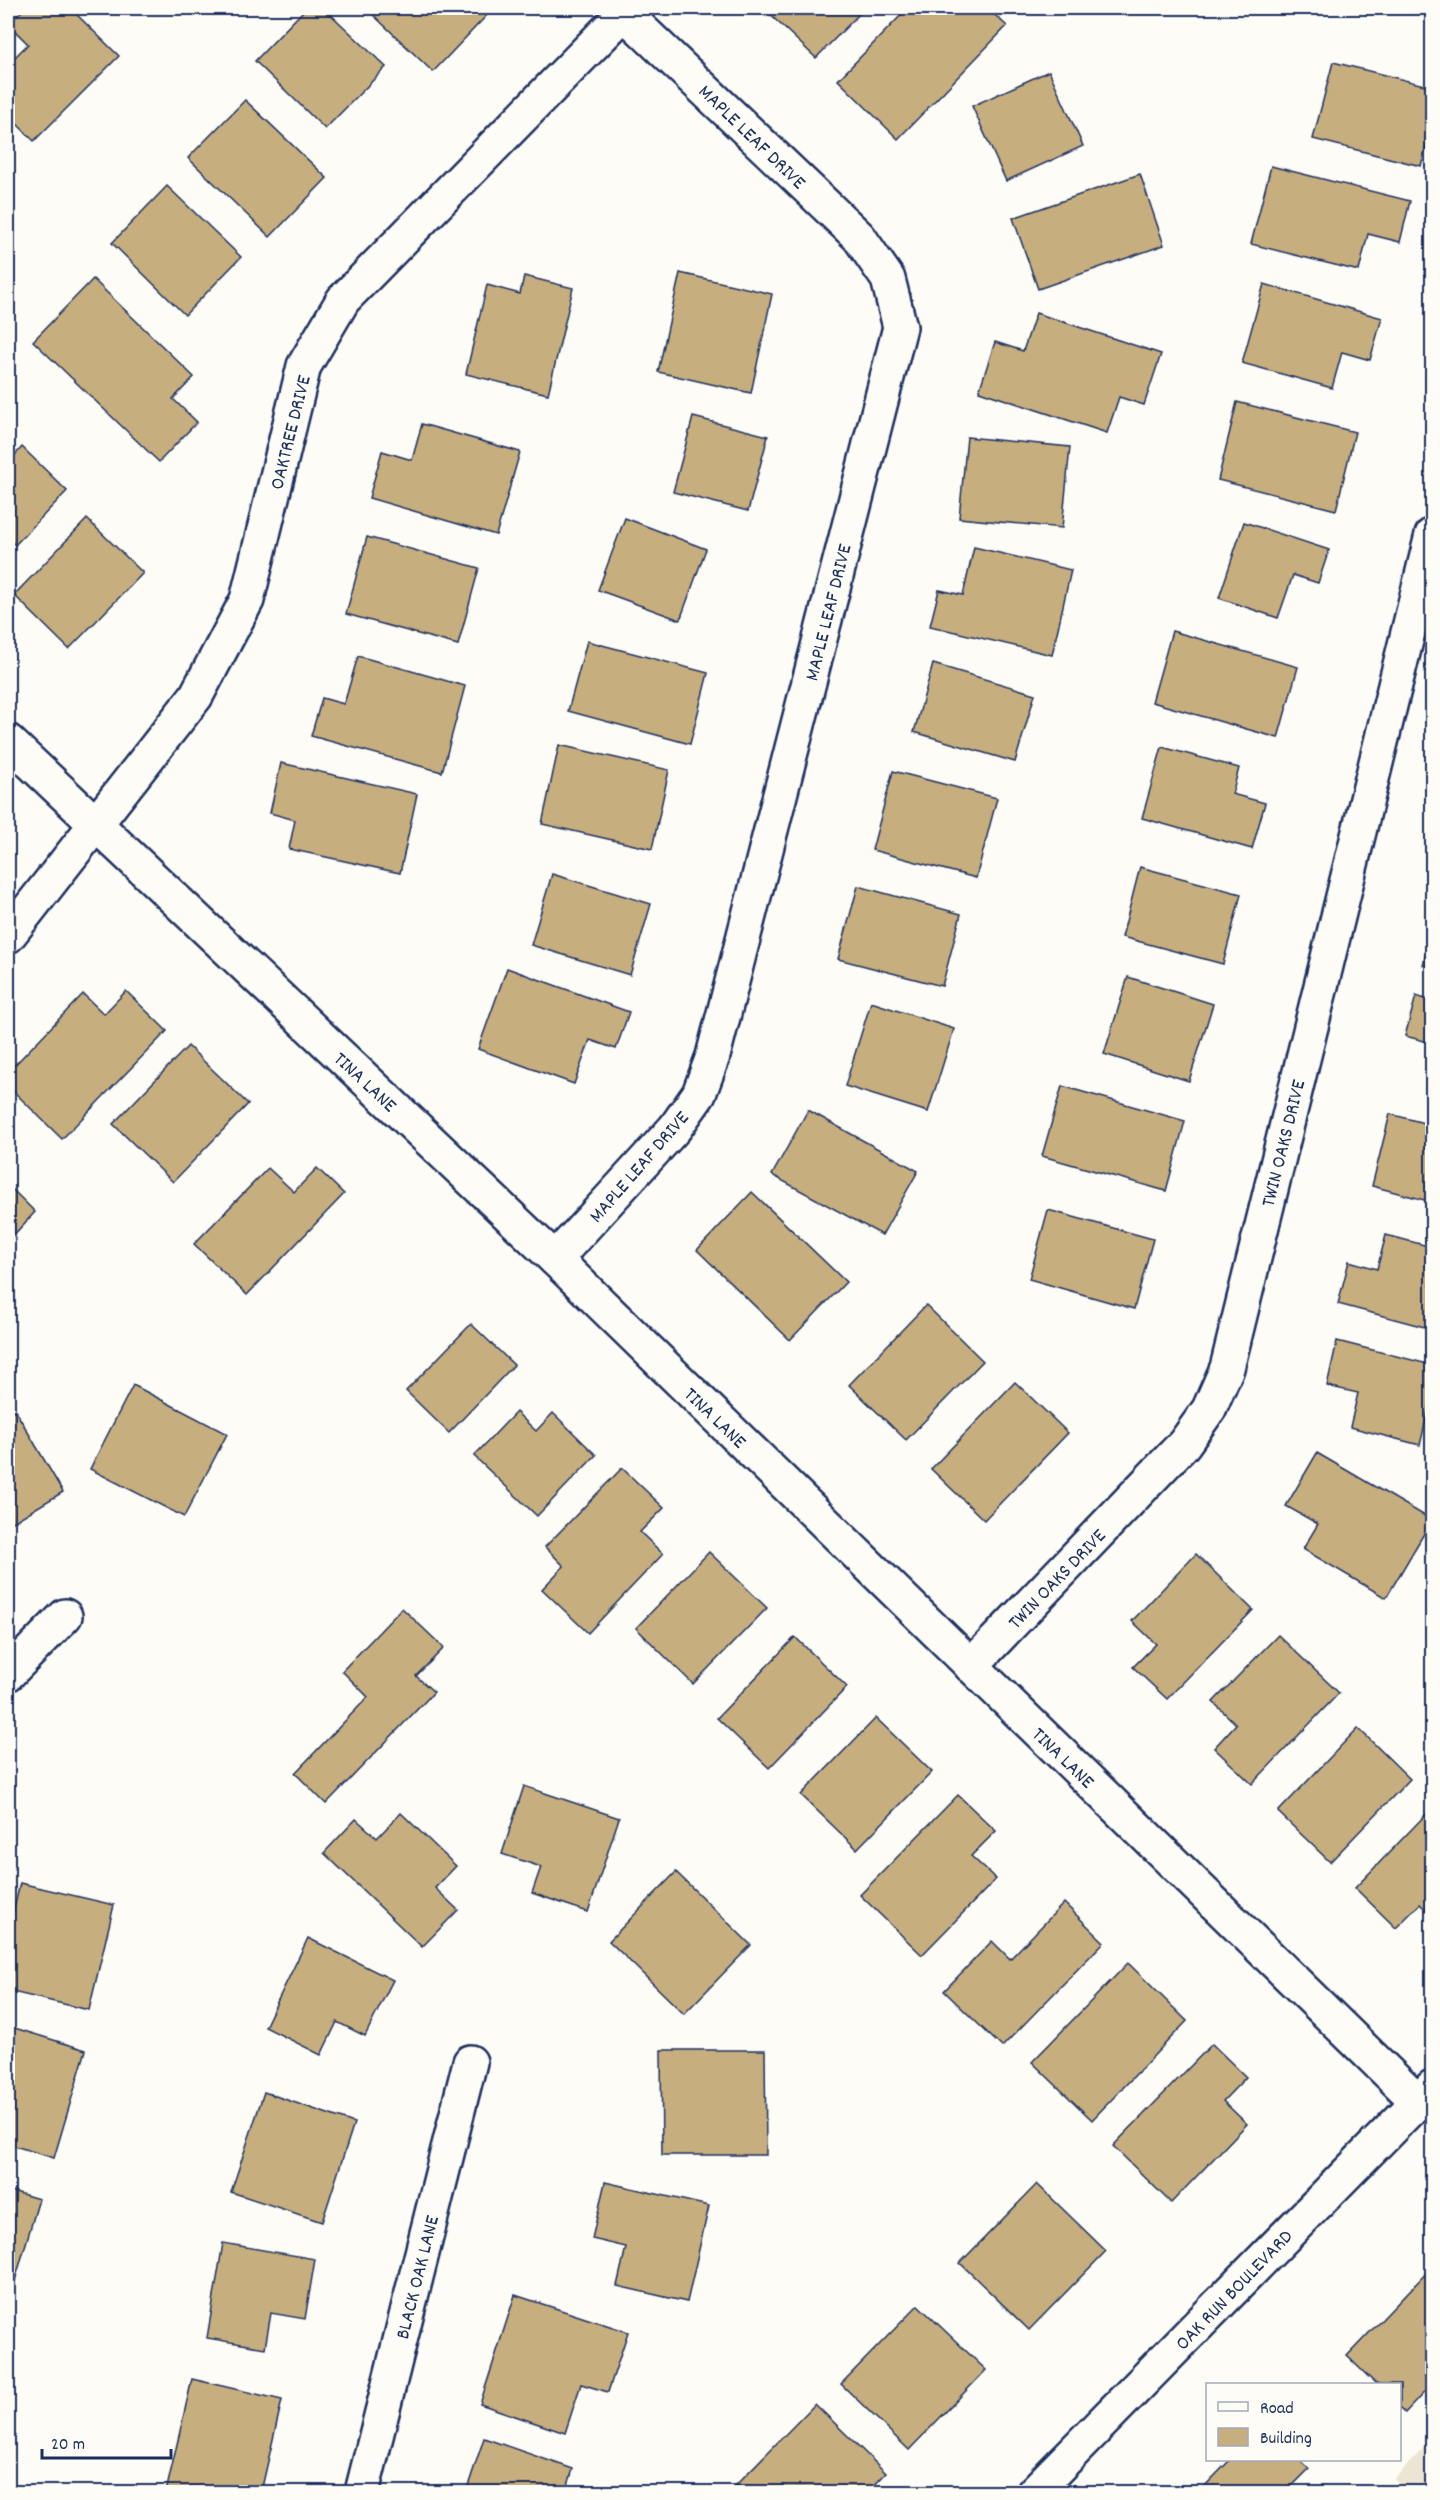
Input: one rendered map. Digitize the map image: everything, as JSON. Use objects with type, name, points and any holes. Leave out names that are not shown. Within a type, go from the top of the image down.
[{"type":"street","name":"OAKTREE DRIVE","points":[[8,936],[196,696],[247,600],[304,366],[343,300],[626,10]]},
{"type":"street","name":"MAPLE LEAF DRIVE","points":[[555,1259],[675,1128],[699,1094],[713,1056],[900,327],[888,279],[859,237],[626,10]]},
{"type":"street","name":"TWIN OAKS DRIVE","points":[[971,1666],[1184,1444],[1209,1409],[1227,1368],[1432,535]]},
{"type":"street","name":"TINA LANE","points":[[8,741],[555,1259],[971,1666],[1425,2094]]},
{"type":"street","points":[[8,1674],[65,1616]]},
{"type":"street","name":"BLACK OAK LANE","points":[[362,2493],[470,2062]]},
{"type":"street","name":"OAK RUN BOULEVARD","points":[[1034,2493],[1425,2094]]},
{"type":"shaded area","points":[[1432,2439],[1432,2492],[1407,2492],[1394,2479]]},
{"type":"building","points":[[25,8],[70,8],[119,56],[34,141],[8,115],[8,64],[28,44],[8,24]]},
{"type":"building","points":[[306,8],[324,8],[386,67],[325,129],[255,61]]},
{"type":"building","points":[[366,8],[482,8],[488,14],[433,72]]},
{"type":"building","points":[[763,8],[865,8],[816,58]]},
{"type":"building","points":[[908,8],[987,8],[1007,26],[898,139],[838,80]]},
{"type":"building","points":[[1333,62],[1432,87],[1432,123],[1421,166],[1313,139]]},
{"type":"building","points":[[1049,71],[1083,146],[1006,181],[972,106]]},
{"type":"building","points":[[245,100],[327,178],[270,237],[188,158]]},
{"type":"building","points":[[1271,166],[1410,201],[1400,242],[1368,234],[1359,271],[1251,244]]},
{"type":"building","points":[[1140,174],[1164,245],[1038,289],[1013,218]]},
{"type":"building","points":[[167,186],[241,257],[185,315],[112,243]]},
{"type":"building","points":[[680,273],[772,294],[751,393],[658,372]]},
{"type":"building","points":[[524,276],[573,288],[548,394],[466,374],[487,285],[520,294]]},
{"type":"building","points":[[93,279],[194,377],[173,399],[197,422],[159,462],[33,341]]},
{"type":"building","points":[[1264,284],[1382,318],[1370,360],[1342,352],[1332,388],[1242,363]]},
{"type":"building","points":[[1036,313],[1161,354],[1144,405],[1119,397],[1107,433],[979,391],[995,342],[1023,351]]},
{"type":"building","points":[[1237,402],[1355,432],[1336,510],[1218,480]]},
{"type":"building","points":[[693,417],[768,436],[748,511],[673,492]]},
{"type":"building","points":[[422,424],[520,452],[496,535],[369,498],[382,451],[412,460]]},
{"type":"building","points":[[967,437],[1070,447],[1062,528],[959,518]]},
{"type":"building","points":[[22,447],[67,491],[15,545],[8,538],[8,463]]},
{"type":"building","points":[[625,518],[706,549],[680,620],[598,590]]},
{"type":"building","points":[[87,519],[143,573],[69,649],[14,595]]},
{"type":"building","points":[[1244,522],[1329,550],[1318,583],[1293,575],[1278,618],[1219,598]]},
{"type":"building","points":[[367,537],[479,568],[458,645],[346,614]]},
{"type":"building","points":[[974,547],[1071,570],[1052,655],[930,626],[939,590],[963,595]]},
{"type":"building","points":[[1172,631],[1298,667],[1278,738],[1152,702]]},
{"type":"building","points":[[587,641],[708,673],[690,744],[568,711]]},
{"type":"building","points":[[358,656],[465,686],[442,772],[311,736],[322,698],[344,704]]},
{"type":"building","points":[[933,664],[1035,694],[1015,762],[914,732]]},
{"type":"building","points":[[559,745],[669,770],[652,849],[542,824]]},
{"type":"building","points":[[1162,747],[1239,768],[1232,794],[1265,803],[1252,849],[1142,818]]},
{"type":"building","points":[[281,763],[417,794],[400,873],[289,849],[295,820],[270,813]]},
{"type":"building","points":[[893,771],[997,798],[976,878],[872,850]]},
{"type":"building","points":[[1140,867],[1241,894],[1223,964],[1122,937]]},
{"type":"building","points":[[552,874],[651,904],[630,975],[531,945]]},
{"type":"building","points":[[858,886],[961,914],[942,986],[838,959]]},
{"type":"building","points":[[1432,928],[1432,967],[1423,965]]},
{"type":"building","points":[[507,968],[629,1012],[616,1049],[590,1040],[574,1084],[478,1049]]},
{"type":"building","points":[[1128,977],[1213,1004],[1189,1081],[1104,1054]]},
{"type":"building","points":[[126,991],[167,1031],[62,1139],[8,1086],[8,1072],[83,994],[104,1014]]},
{"type":"building","points":[[1416,996],[1432,1001],[1432,1043],[1405,1036]]},
{"type":"building","points":[[871,1002],[954,1029],[928,1112],[845,1086]]},
{"type":"building","points":[[188,1046],[248,1104],[173,1182],[113,1124]]},
{"type":"building","points":[[1432,1049],[1432,1080],[1425,1078]]},
{"type":"building","points":[[1062,1086],[1185,1121],[1166,1191],[1042,1156]]},
{"type":"building","points":[[808,1110],[918,1171],[882,1235],[772,1175]]},
{"type":"building","points":[[1390,1114],[1432,1125],[1432,1202],[1372,1186]]},
{"type":"building","points":[[268,1168],[294,1192],[317,1168],[344,1194],[247,1295],[194,1244]]},
{"type":"building","points":[[8,1185],[35,1212],[8,1241]]},
{"type":"building","points":[[752,1192],[846,1282],[790,1340],[697,1250]]},
{"type":"building","points":[[1048,1210],[1153,1239],[1134,1309],[1029,1279]]},
{"type":"building","points":[[1386,1235],[1432,1247],[1430,1286],[1432,1287],[1432,1329],[1338,1304],[1349,1261],[1377,1269]]},
{"type":"building","points":[[926,1305],[983,1361],[906,1440],[849,1385]]},
{"type":"building","points":[[471,1324],[514,1365],[449,1433],[406,1391]]},
{"type":"building","points":[[1337,1341],[1432,1365],[1432,1395],[1420,1445],[1350,1427],[1358,1393],[1327,1386]]},
{"type":"building","points":[[1015,1382],[1068,1433],[984,1520],[931,1469]]},
{"type":"building","points":[[133,1385],[227,1434],[184,1517],[90,1469]]},
{"type":"building","points":[[15,1410],[63,1492],[8,1525],[8,1414]]},
{"type":"building","points":[[516,1412],[536,1431],[553,1413],[596,1455],[537,1516],[474,1456]]},
{"type":"building","points":[[1317,1453],[1432,1520],[1386,1598],[1303,1549],[1318,1524],[1286,1506]]},
{"type":"building","points":[[622,1468],[664,1508],[640,1532],[663,1554],[588,1633],[542,1589],[564,1566],[545,1547]]},
{"type":"building","points":[[709,1552],[767,1608],[693,1684],[636,1628]]},
{"type":"building","points":[[1196,1554],[1253,1610],[1167,1699],[1133,1667],[1156,1644],[1132,1621]]},
{"type":"building","points":[[402,1608],[444,1648],[416,1676],[434,1692],[326,1804],[295,1773],[368,1697],[342,1671]]},
{"type":"building","points":[[1278,1635],[1339,1693],[1252,1784],[1214,1748],[1236,1724],[1213,1702]]},
{"type":"building","points":[[795,1637],[847,1687],[769,1768],[717,1718]]},
{"type":"building","points":[[876,1718],[932,1772],[857,1849],[801,1795]]},
{"type":"building","points":[[1358,1728],[1410,1779],[1330,1862],[1278,1812]]},
{"type":"building","points":[[524,1786],[619,1818],[588,1912],[532,1893],[541,1867],[502,1854]]},
{"type":"building","points":[[958,1795],[996,1831],[971,1856],[996,1879],[922,1955],[860,1895]]},
{"type":"building","points":[[1432,1808],[1432,1916],[1420,1904],[1396,1928],[1355,1888]]},
{"type":"building","points":[[401,1813],[456,1866],[435,1888],[458,1910],[422,1947],[324,1853],[356,1819],[377,1838]]},
{"type":"building","points":[[676,1872],[751,1945],[684,2014],[609,1941]]},
{"type":"building","points":[[20,1883],[114,1905],[89,2010],[8,1991],[8,1935]]},
{"type":"building","points":[[1064,1903],[1104,1942],[1002,2047],[944,1991],[992,1941],[1010,1959]]},
{"type":"building","points":[[308,1938],[393,1980],[365,2036],[337,2022],[321,2055],[265,2027]]},
{"type":"building","points":[[1128,1963],[1187,2021],[1092,2120],[1032,2062]]},
{"type":"building","points":[[8,2026],[86,2050],[54,2158],[8,2144]]},
{"type":"building","points":[[1212,2044],[1246,2077],[1223,2101],[1247,2124],[1171,2203],[1113,2146]]},
{"type":"building","points":[[661,2050],[765,2050],[766,2155],[662,2155]]},
{"type":"building","points":[[264,2092],[354,2123],[322,2222],[231,2192]]},
{"type":"building","points":[[605,2182],[709,2206],[687,2302],[617,2286],[626,2247],[592,2239]]},
{"type":"building","points":[[1037,2184],[1106,2251],[1029,2330],[960,2263]]},
{"type":"building","points":[[8,2190],[39,2199],[12,2291],[8,2290]]},
{"type":"building","points":[[223,2243],[315,2259],[305,2319],[271,2313],[265,2348],[207,2338]]},
{"type":"building","points":[[1432,2267],[1432,2384],[1405,2413],[1401,2409],[1401,2383],[1375,2383],[1347,2356]]},
{"type":"building","points":[[515,2295],[628,2332],[608,2392],[581,2384],[565,2433],[480,2404]]},
{"type":"building","points":[[918,2305],[986,2370],[909,2450],[841,2384]]},
{"type":"building","points":[[192,2379],[282,2400],[261,2492],[166,2492]]},
{"type":"building","points":[[815,2404],[886,2473],[868,2492],[737,2492],[733,2488]]},
{"type":"building","points":[[484,2438],[573,2469],[566,2492],[466,2492]]},
{"type":"building","points":[[1229,2461],[1300,2461],[1309,2469],[1286,2492],[1199,2492]]}]
